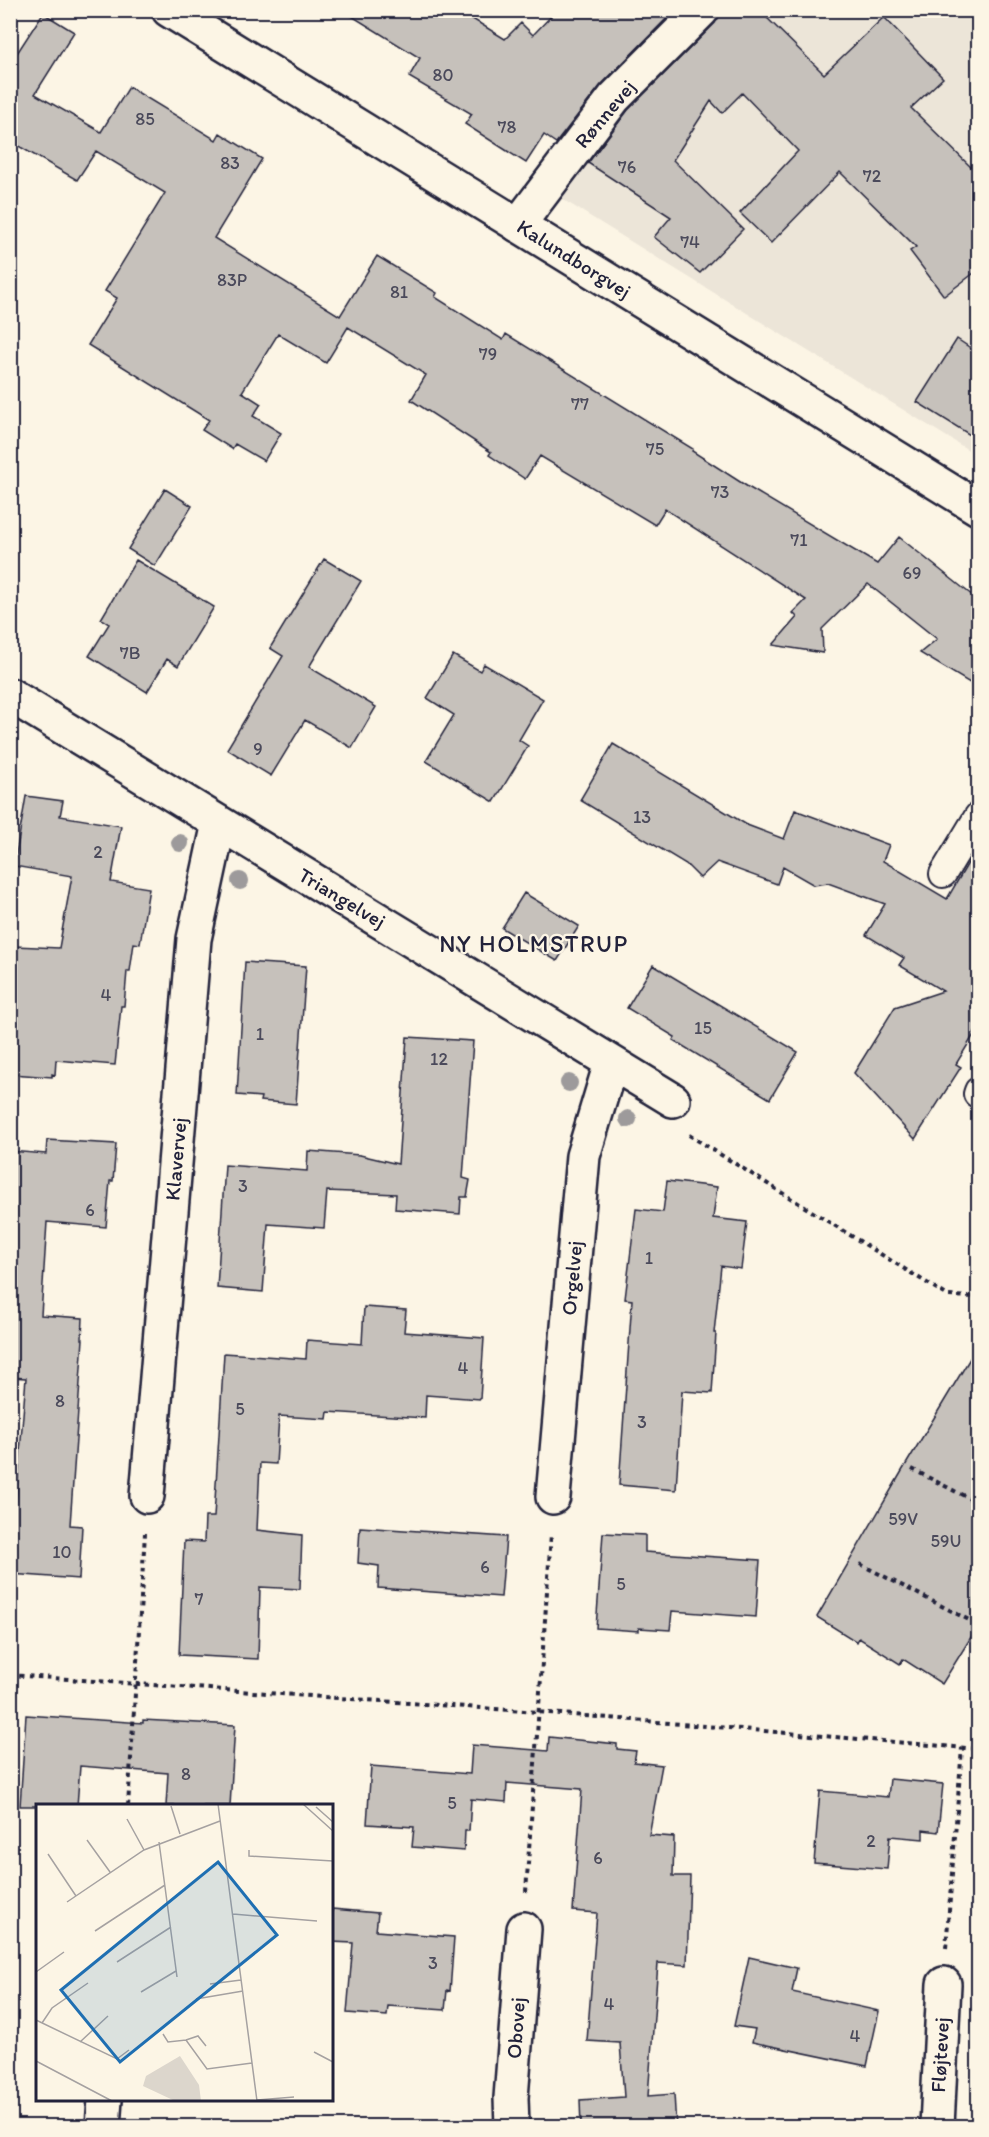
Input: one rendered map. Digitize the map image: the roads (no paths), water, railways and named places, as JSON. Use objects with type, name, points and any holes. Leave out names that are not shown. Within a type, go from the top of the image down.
[{"type":"street","name":"Kalundborgvej","points":[[169,10],[978,508]]},
{"type":"street","name":"Rønnevej","points":[[518,225],[614,98],[702,10]]},
{"type":"street","name":"Triangelvej","points":[[10,695],[673,1101]]},
{"type":"street","name":"Klavervej","points":[[147,1496],[194,939],[219,823]]},
{"type":"street","name":"Orgelvej","points":[[553,1497],[583,1156],[611,1063]]},
{"type":"street","name":"Obovej","points":[[512,2127],[511,2098],[524,1929]]},
{"type":"street","name":"Fløjtevej","points":[[937,2127],[944,1984]]},
{"type":"street","points":[[103,2127],[105,2101]]},
{"type":"lane","points":[[943,874],[978,816]]},
{"type":"district","name":"NY HOLMSTRUP","points":[[534,944]]}]
